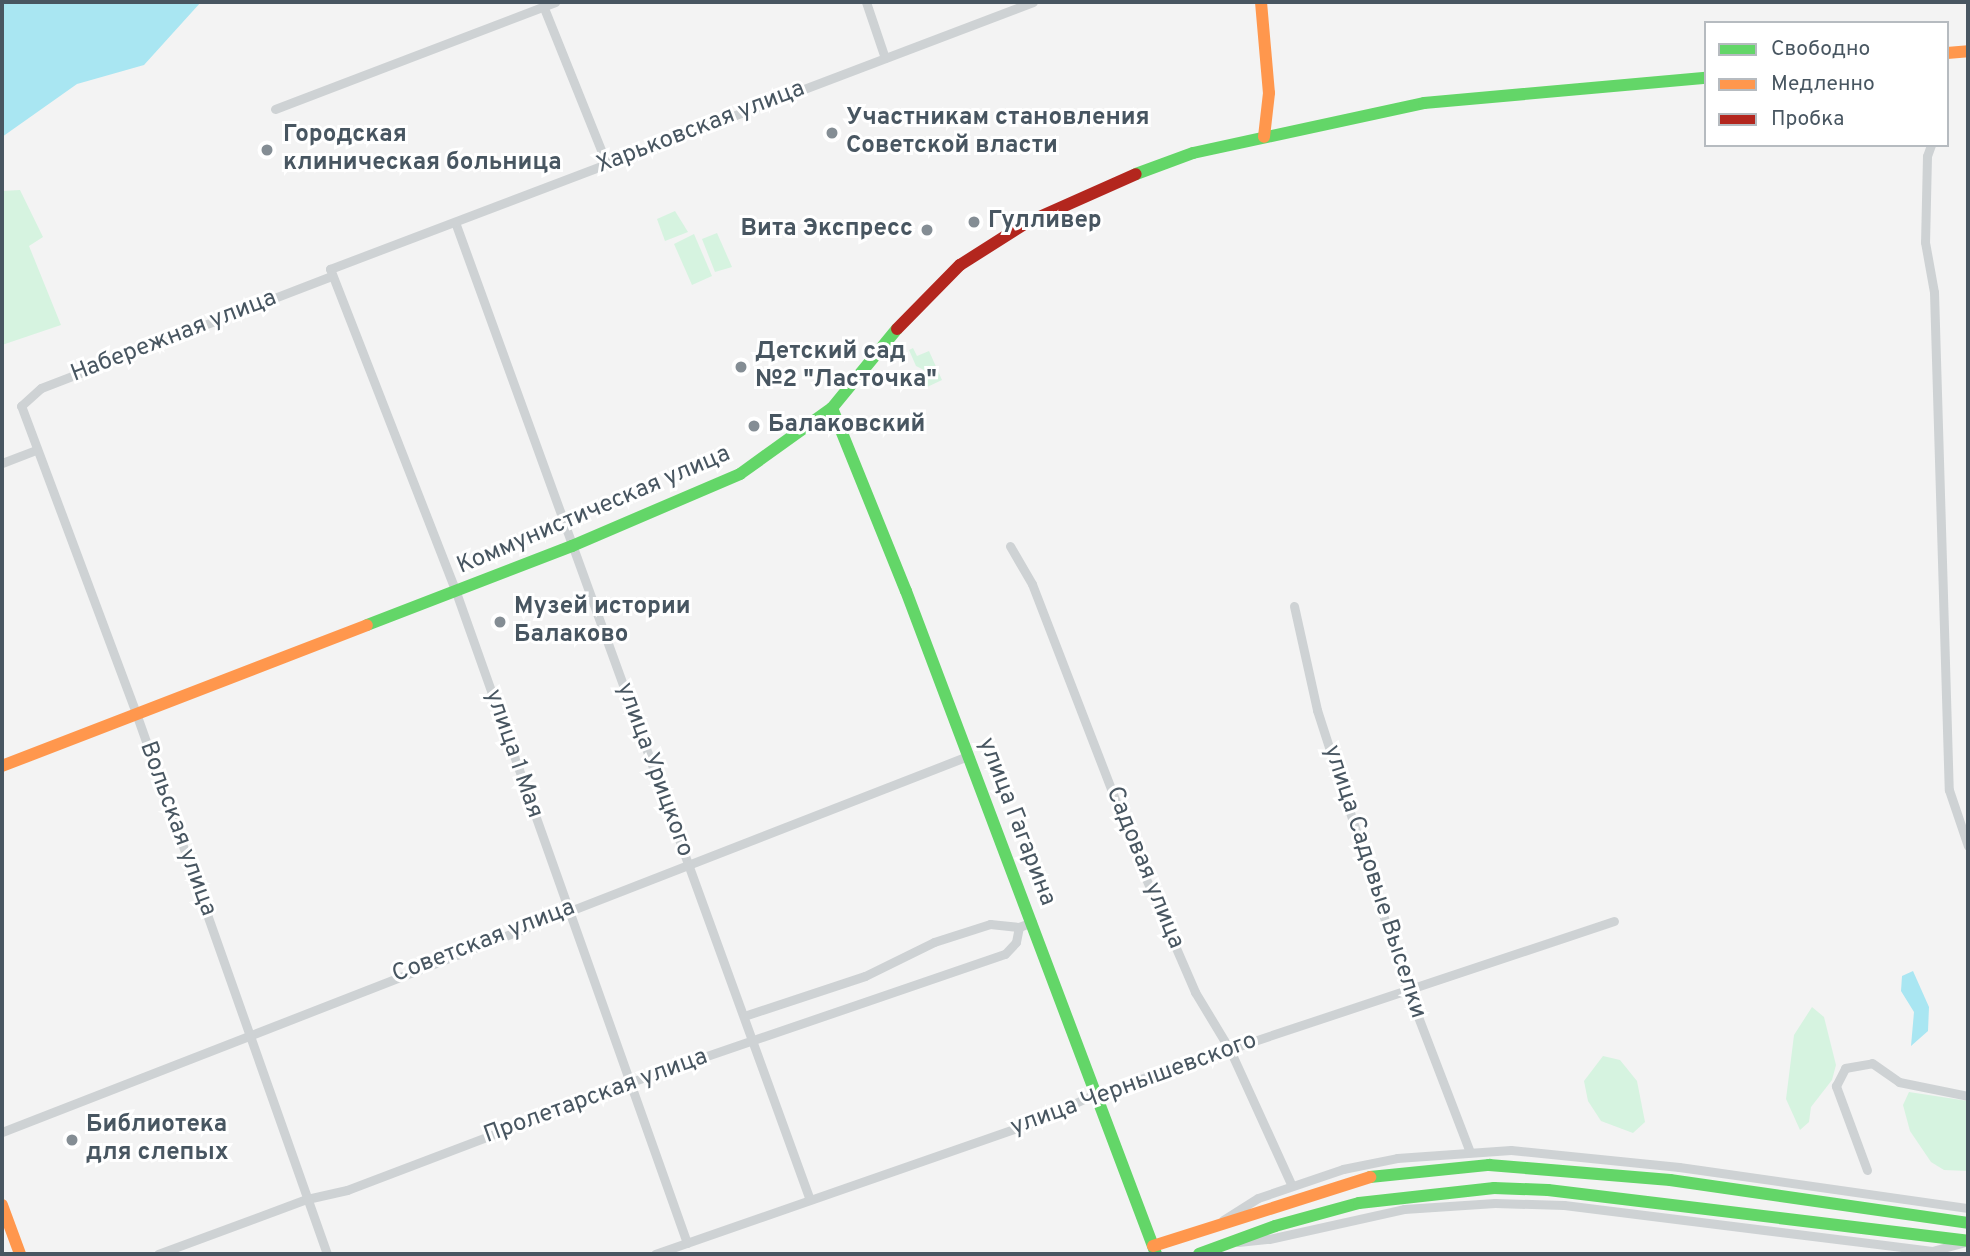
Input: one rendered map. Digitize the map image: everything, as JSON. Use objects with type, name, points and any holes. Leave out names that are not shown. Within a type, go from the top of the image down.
[{"type":"main road","points":[[1261,2],[1269,93],[1264,137]]},
{"type":"main road","points":[[1949,53],[1968,51]]},
{"type":"main road","name":"Коммунистическая улица","points":[[2,766],[456,592],[740,474],[792,442],[832,408],[933,290],[992,243],[1051,210],[1152,166],[1264,137],[1424,103],[1704,78]]},
{"type":"main road","name":"улица Гагарина","points":[[832,408],[849,443],[968,756],[1026,925],[1095,1094],[1152,1252]]},
{"type":"main road","points":[[1152,1252],[1222,1221],[1347,1182],[1437,1167],[1489,1165],[1670,1180],[1967,1223]]},
{"type":"main road","points":[[1199,1254],[1229,1242],[1359,1203],[1494,1188],[1548,1190],[1968,1241]]},
{"type":"main road","points":[[2,1205],[20,1254]]},
{"type":"street","points":[[275,109],[540,5],[555,2]]},
{"type":"street","points":[[866,2],[885,58]]},
{"type":"street","name":"Харьковская улица","points":[[331,272],[455,222],[1033,2]]},
{"type":"street","points":[[540,5],[607,164]]},
{"type":"street","points":[[1930,147],[1927,156],[1925,242],[1934,292],[1949,790],[1968,846]]},
{"type":"street","name":"улица Урицкого","points":[[455,222],[810,1200]]},
{"type":"street","name":"Набережная улица","points":[[21,406],[41,387],[331,272]]},
{"type":"street","name":"улица 1 Мая","points":[[331,272],[456,592],[687,1243]]},
{"type":"street","name":"Вольская улица","points":[[21,406],[136,713],[327,1254]]},
{"type":"street","points":[[2,463],[36,450]]},
{"type":"street","name":"Садовая улица","points":[[1010,546],[1032,584],[1144,874],[1195,992],[1230,1050],[1291,1184]]},
{"type":"street","name":"улица Садовые Выселки","points":[[1294,606],[1317,710],[1407,988],[1470,1152]]},
{"type":"street","name":"Советская улица","points":[[2,1132],[249,1033],[968,756]]},
{"type":"street","name":"улица Чернышевского","points":[[655,1254],[1030,1124],[1095,1094],[1614,921]]},
{"type":"street","points":[[744,1016],[865,976],[934,942],[990,924],[1026,925]]},
{"type":"street","name":"Пролетарская улица","points":[[158,1254],[307,1199],[347,1190],[628,1083],[1005,954],[1026,925]]},
{"type":"street","points":[[1867,1170],[1836,1086],[1845,1068],[1871,1063],[1899,1082],[1968,1096]]},
{"type":"street","points":[[1222,1221],[1291,1184],[1397,1158],[1470,1152],[1578,1156],[1968,1208]]},
{"type":"street","points":[[1229,1242],[1269,1239],[1404,1209],[1494,1203],[1564,1205],[1951,1254]]},
{"type":"street","points":[[1945,1205],[1967,1223]]},
{"type":"street","points":[[1932,1251],[1968,1241]]},
{"type":"green space","points":[[20,190],[43,237],[29,246],[61,325],[2,345],[2,191]]},
{"type":"green space","points":[[675,211],[688,232],[665,241],[657,219]]},
{"type":"green space","points":[[717,233],[732,267],[715,272],[702,239]]},
{"type":"green space","points":[[694,234],[712,276],[692,285],[674,244]]},
{"type":"green space","points":[[913,348],[917,356],[929,351],[942,380],[925,388],[924,370],[916,366],[909,350]]},
{"type":"green space","points":[[1812,1007],[1824,1017],[1836,1065],[1832,1080],[1811,1107],[1809,1122],[1800,1130],[1786,1099],[1794,1035]]},
{"type":"green space","points":[[1603,1056],[1620,1060],[1637,1081],[1645,1122],[1633,1133],[1601,1121],[1588,1101],[1584,1081]]},
{"type":"green space","points":[[1909,1092],[1968,1101],[1968,1171],[1944,1170],[1931,1162],[1910,1131],[1903,1105]]},
{"type":"water","points":[[2,2],[201,2],[144,65],[77,84],[2,137]]},
{"type":"water","points":[[1913,971],[1929,1007],[1928,1031],[1911,1046],[1914,1012],[1901,991],[1902,976]]},
{"type":"traffic: fast","points":[[1136,174],[1193,153],[1424,103],[1704,78]]},
{"type":"traffic: fast","points":[[367,625],[572,546],[740,474],[832,408],[897,329]]},
{"type":"traffic: fast","points":[[832,408],[906,591],[1156,1254]]},
{"type":"traffic: fast","points":[[1370,1177],[1489,1165],[1670,1180],[1968,1223]]},
{"type":"traffic: fast","points":[[1199,1254],[1275,1226],[1359,1203],[1494,1188],[1548,1190],[1968,1241]]},
{"type":"traffic: slow","points":[[1261,2],[1269,93],[1264,137]]},
{"type":"traffic: slow","points":[[1949,53],[1968,51]]},
{"type":"traffic: slow","points":[[2,766],[367,625]]},
{"type":"traffic: slow","points":[[1153,1246],[1370,1177]]},
{"type":"traffic: slow","points":[[2,1205],[20,1254]]},
{"type":"traffic: jam","points":[[897,329],[960,265],[1026,223],[1136,174]]},
{"type":"place","name":"Участникам становления Советской власти","points":[[832,133]]},
{"type":"place","name":"Городская клиническая больница","points":[[267,150]]},
{"type":"place","name":"Гулливер","points":[[974,222]]},
{"type":"place","name":"Вита Экспресс","points":[[927,230]]},
{"type":"place","name":"Детский сад №2 \"Ласточка\"","points":[[741,367]]},
{"type":"place","name":"Балаковский","points":[[754,426]]},
{"type":"place","name":"Музей истории Балаково","points":[[500,622]]},
{"type":"place","name":"Библиотека для слепых","points":[[72,1140]]}]
